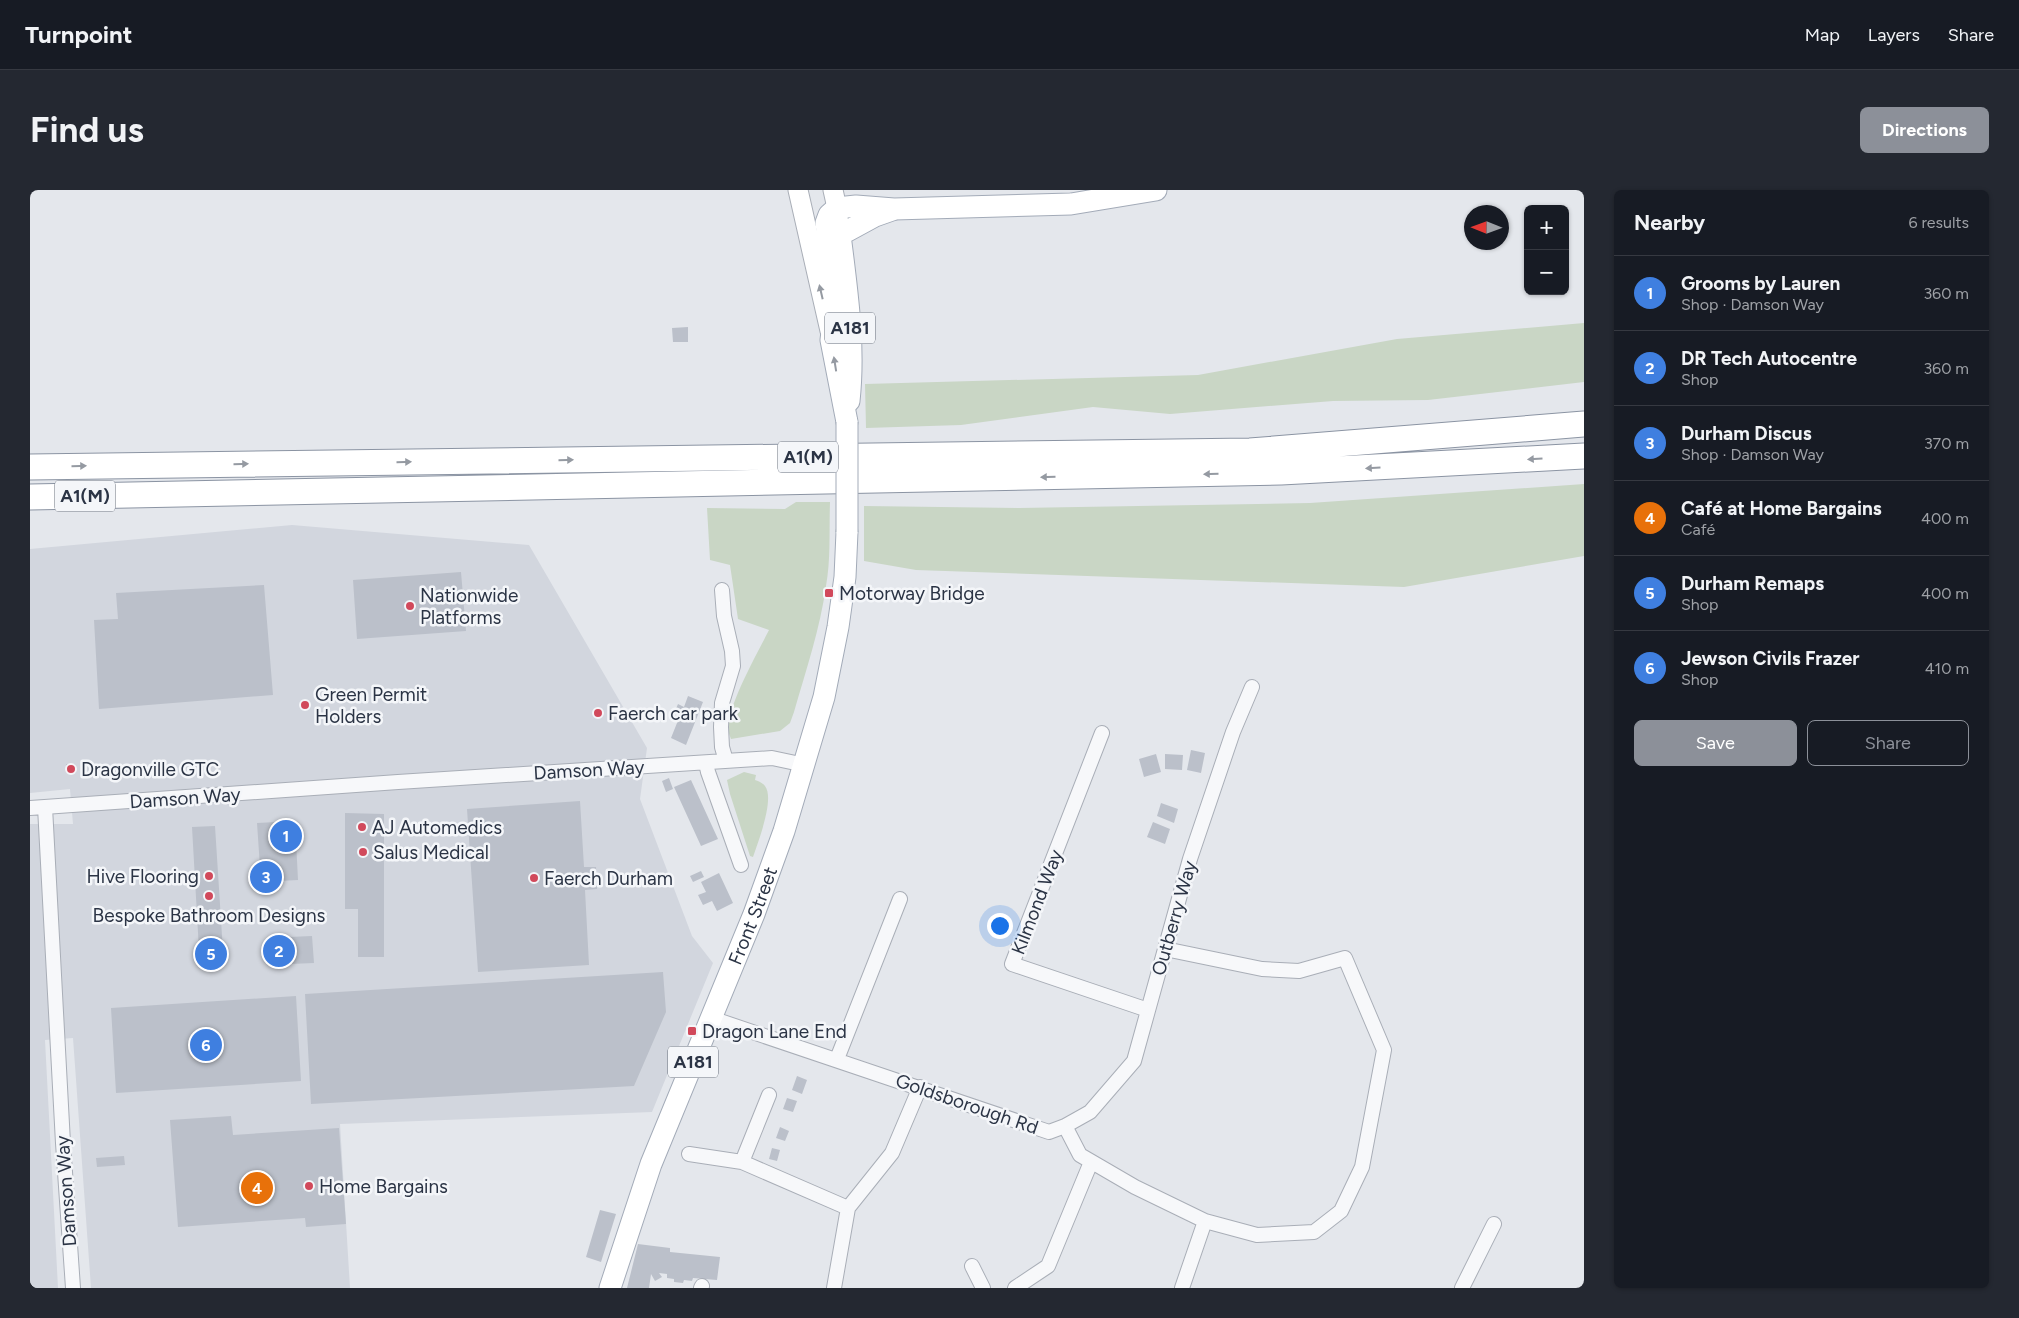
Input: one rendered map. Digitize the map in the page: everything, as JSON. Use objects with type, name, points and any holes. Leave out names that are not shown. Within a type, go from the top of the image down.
[{"type":"highway","name":"A1(M)","points":[[30,467],[1250,452],[1584,424]]},
{"type":"highway","name":"A1(M)","points":[[30,497],[1281,472],[1584,456]]},
{"type":"main road","points":[[798,190],[832,340]]},
{"type":"main road","name":"A181","points":[[846,422],[852,376],[849,303],[833,235],[826,223],[835,199],[856,206],[894,209],[1071,204],[1156,190]]},
{"type":"main road","name":"A181","points":[[833,235],[894,209]]},
{"type":"main road","points":[[804,217],[816,230],[833,235]]},
{"type":"main road","name":"A181","points":[[833,235],[836,299],[832,340],[846,422]]},
{"type":"main road","name":"Front Street","points":[[610,1288],[651,1164],[765,885],[784,832],[824,697],[838,627],[845,577],[847,532],[846,422]]},
{"type":"street","points":[[722,590],[724,616],[732,651],[733,666],[722,703],[720,727],[722,747],[726,761]]},
{"type":"street","name":"Outberry Way","points":[[1065,1126],[1090,1112],[1134,1060],[1190,859],[1233,732],[1252,687]]},
{"type":"street","name":"Kilmond Way","points":[[1102,733],[1012,964],[1148,1010]]},
{"type":"street","name":"Damson Way","points":[[73,1288],[63,1143],[45,807],[772,758],[805,765]]},
{"type":"street","points":[[706,763],[740,866]]},
{"type":"street","points":[[30,808],[45,807]]},
{"type":"street","points":[[836,1059],[900,898]]},
{"type":"street","name":"Goldsborough Rd","points":[[711,1018],[1049,1132],[1065,1126],[1080,1155],[1134,1187],[1205,1221],[1257,1235],[1314,1232],[1341,1211],[1362,1167],[1384,1050],[1345,958],[1299,971],[1262,969],[1165,949]]},
{"type":"street","points":[[834,1288],[848,1208],[892,1153],[920,1087]]},
{"type":"street","points":[[742,1162],[769,1095]]},
{"type":"street","points":[[690,1154],[742,1162],[848,1208]]},
{"type":"street","points":[[1015,1288],[1048,1266],[1091,1162]]},
{"type":"street","points":[[1182,1288],[1205,1221]]},
{"type":"street","points":[[1462,1288],[1494,1224]]},
{"type":"street","points":[[972,1266],[983,1288]]},
{"type":"shaded area","points":[[292,525],[529,545],[647,748],[640,799],[692,936],[713,963],[652,1112],[340,1124],[350,1288],[91,1288],[73,1038],[45,1040],[58,1288],[30,1288],[30,824],[73,824],[70,789],[30,793],[30,549]]},
{"type":"green space","points":[[1584,323],[1584,382],[1428,400],[1333,401],[1170,414],[1093,407],[961,425],[866,428],[865,384],[1198,375],[1397,339]]},
{"type":"green space","points":[[1584,484],[1584,556],[1404,587],[916,570],[864,561],[864,506],[1019,508],[1310,503]]},
{"type":"green space","points":[[796,502],[830,502],[828,576],[812,649],[790,723],[780,731],[731,739],[728,728],[733,706],[744,679],[769,630],[738,619],[730,565],[710,560],[707,508],[785,509]]},
{"type":"green space","points":[[744,772],[756,775],[755,780],[764,785],[768,792],[765,821],[753,857],[750,856],[727,780]]},
{"type":"building","points":[[688,327],[688,342],[673,342],[672,328]]},
{"type":"building","name":"Nationwide Platforms","points":[[461,572],[466,631],[357,639],[353,580]]},
{"type":"building","points":[[264,585],[273,695],[99,709],[94,620],[118,619],[116,593]]},
{"type":"building","points":[[688,696],[703,702],[686,745],[671,738],[681,713],[675,711],[678,704],[684,707]]},
{"type":"building","points":[[1191,750],[1205,753],[1201,773],[1187,770]]},
{"type":"building","points":[[1156,754],[1161,772],[1144,777],[1139,759]]},
{"type":"building","points":[[1165,754],[1183,755],[1182,770],[1165,769]]},
{"type":"building","name":"Dragonville GTC","points":[[66,764],[75,764],[76,773],[67,773]]},
{"type":"building","points":[[669,778],[673,789],[666,792],[662,781]]},
{"type":"building","points":[[691,780],[718,839],[701,846],[674,787]]},
{"type":"building","name":"Faerch Durham","points":[[580,801],[584,867],[596,867],[597,889],[585,890],[589,965],[478,972],[467,809]]},
{"type":"building","points":[[1161,803],[1178,809],[1174,823],[1157,816]]},
{"type":"building","points":[[345,813],[384,814],[384,957],[358,957],[358,909],[345,909]]},
{"type":"building","points":[[295,821],[298,880],[261,882],[257,823]]},
{"type":"building","points":[[1153,822],[1170,829],[1165,844],[1147,837]]},
{"type":"building","points":[[215,826],[224,967],[200,968],[192,827]]},
{"type":"building","points":[[701,871],[704,877],[693,882],[690,876]]},
{"type":"building","points":[[719,873],[733,903],[717,911],[712,901],[703,905],[698,895],[706,892],[701,882]]},
{"type":"building","points":[[312,936],[314,963],[267,965],[266,938]]},
{"type":"building","points":[[663,972],[666,1012],[634,1086],[311,1104],[305,994]]},
{"type":"building","points":[[296,996],[301,1081],[116,1093],[111,1008]]},
{"type":"building","points":[[797,1076],[807,1080],[802,1094],[792,1090]]},
{"type":"building","points":[[787,1098],[797,1101],[793,1112],[783,1109]]},
{"type":"building","points":[[231,1116],[233,1135],[339,1128],[346,1224],[306,1227],[305,1218],[178,1227],[170,1120]]},
{"type":"building","points":[[780,1127],[789,1131],[785,1141],[776,1138]]},
{"type":"building","points":[[772,1148],[780,1150],[777,1161],[769,1159]]},
{"type":"building","points":[[124,1156],[125,1165],[97,1167],[96,1158]]},
{"type":"building","points":[[600,1210],[616,1214],[601,1262],[586,1257]]},
{"type":"building","points":[[638,1244],[670,1248],[670,1252],[720,1257],[717,1280],[693,1278],[692,1281],[684,1280],[683,1283],[674,1282],[674,1279],[667,1278],[667,1274],[659,1273],[662,1277],[655,1281],[651,1274],[649,1288],[627,1288]]},
{"type":"place","name":"Motorway Bridge","points":[[829,593]]},
{"type":"place","name":"Nationwide Platforms","points":[[410,606]]},
{"type":"place","name":"Green Permit Holders","points":[[305,705]]},
{"type":"place","name":"Faerch car park","points":[[598,713]]},
{"type":"place","name":"Dragonville GTC","points":[[71,769]]},
{"type":"place","name":"AJ Automedics","points":[[362,827]]},
{"type":"place","name":"Grooms by Lauren","points":[[286,836]]},
{"type":"place","name":"Salus Medical","points":[[363,852]]},
{"type":"place","name":"Hive Flooring","points":[[209,876]]},
{"type":"place","name":"Durham Discus","points":[[266,877]]},
{"type":"place","name":"Faerch Durham","points":[[534,878]]},
{"type":"place","name":"Bespoke Bathroom Designs","points":[[209,896]]},
{"type":"place","name":"DR Tech Autocentre","points":[[279,951]]},
{"type":"place","name":"Durham Remaps","points":[[211,954]]},
{"type":"place","name":"Dragon Lane End","points":[[692,1031]]},
{"type":"place","name":"Jewson Civils Frazer","points":[[206,1045]]},
{"type":"place","name":"Home Bargains","points":[[309,1186]]},
{"type":"place","name":"Café at Home Bargains","points":[[257,1188]]}]
